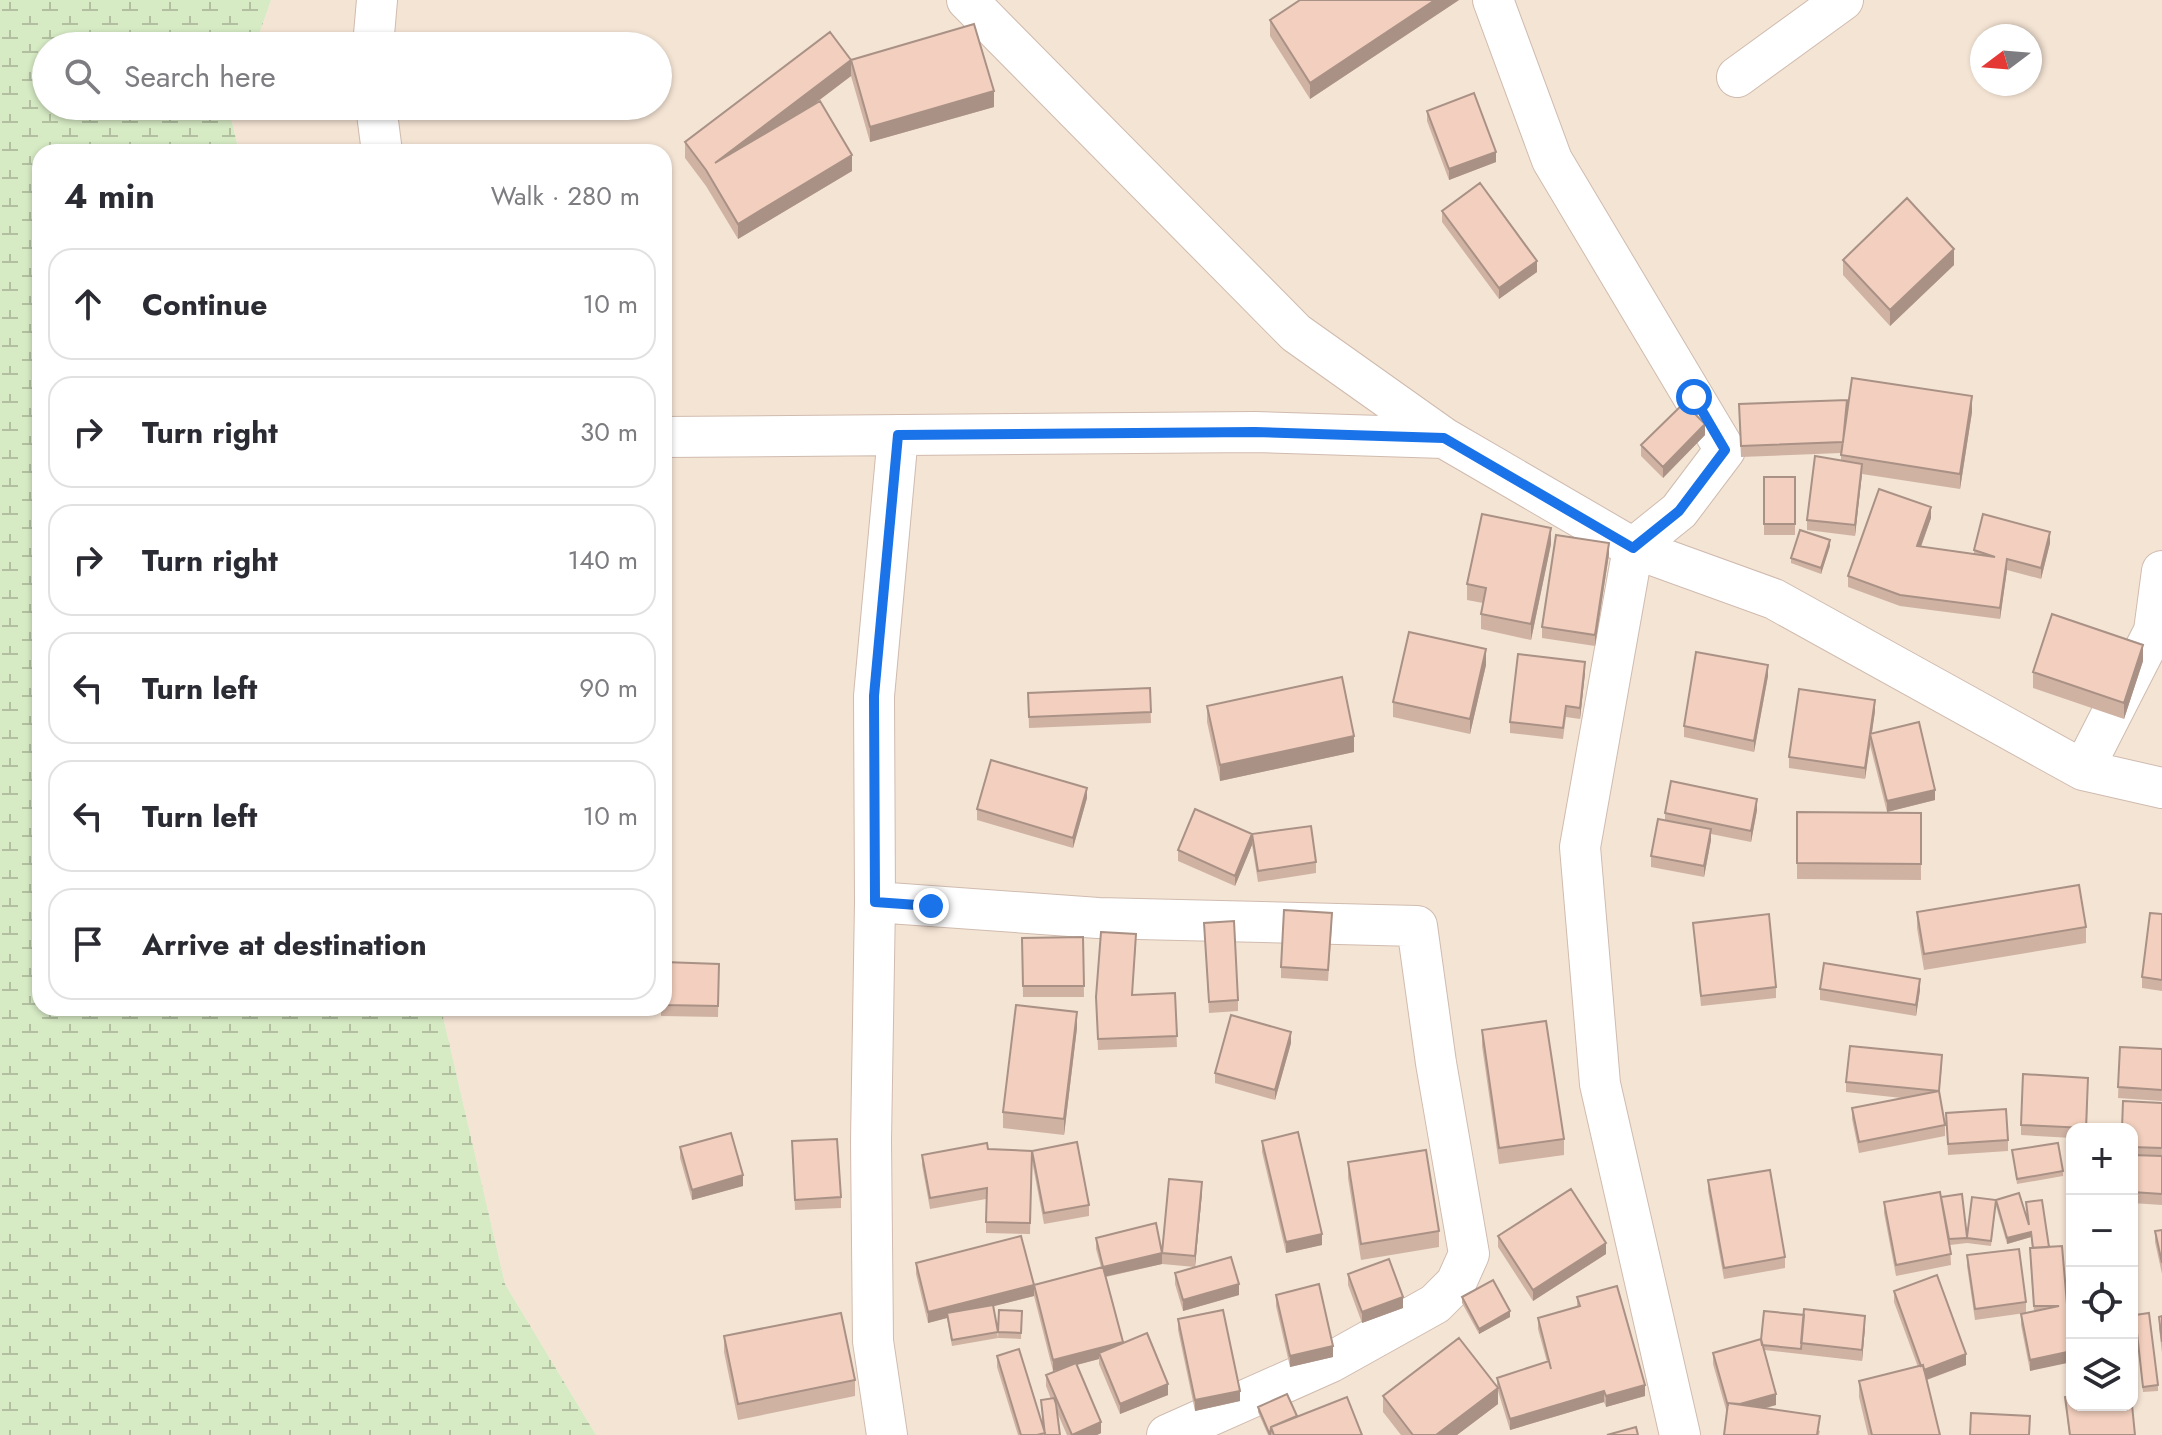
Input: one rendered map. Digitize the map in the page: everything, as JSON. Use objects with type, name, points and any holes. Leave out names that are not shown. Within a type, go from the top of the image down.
[{"type":"street","points":[[374,32],[377,0]]},
{"type":"street","points":[[967,0],[1296,333],[1444,438],[1633,548],[1774,599],[2083,770],[2162,788]]},
{"type":"street","points":[[1493,0],[1552,160],[1725,450],[1679,511],[1633,548],[1580,847],[1600,1084],[1680,1435]]},
{"type":"street","points":[[1737,77],[1843,0]]},
{"type":"street","points":[[378,120],[381,144]]},
{"type":"street","points":[[672,437],[1255,432],[1444,438]]},
{"type":"street","points":[[887,1435],[873,1341],[874,696],[898,435]]},
{"type":"street","points":[[2083,770],[2154,631],[2162,571]]},
{"type":"street","points":[[875,902],[1098,918],[1417,926],[1436,1063],[1469,1254],[1456,1283],[1435,1304],[1331,1362],[1167,1435]]},
{"type":"shaded area","points":[[271,0],[2162,0],[2162,1435],[596,1435],[505,1284],[443,1016],[672,1016],[672,144],[237,144],[231,120],[672,120],[672,32],[260,32]]},
{"type":"green space","points":[[0,0],[271,0],[260,32],[32,32],[32,120],[231,120],[237,144],[32,144],[32,1016],[443,1016],[505,1284],[596,1435],[0,1435]]},
{"type":"building","points":[[1300,0],[1435,0],[1310,83],[1270,20]]},
{"type":"building","points":[[974,24],[994,91],[870,127],[851,60]]},
{"type":"building","points":[[830,32],[851,60],[715,163],[820,101],[852,155],[738,224],[706,170],[685,142]]},
{"type":"building","points":[[1474,93],[1496,152],[1449,169],[1427,111]]},
{"type":"building","points":[[1480,183],[1537,261],[1499,288],[1442,211]]},
{"type":"building","points":[[1907,198],[1954,249],[1890,310],[1843,260]]},
{"type":"building","points":[[1852,378],[1972,396],[1960,474],[1841,455]]},
{"type":"building","points":[[1847,400],[1843,442],[1741,446],[1739,404]]},
{"type":"building","points":[[1684,403],[1705,424],[1663,467],[1641,445]]},
{"type":"building","points":[[1815,456],[1862,464],[1855,525],[1807,520]]},
{"type":"building","points":[[1764,477],[1795,477],[1795,524],[1764,524]]},
{"type":"building","points":[[1879,489],[1931,507],[1917,546],[1995,557],[1974,550],[1983,514],[2050,532],[2041,568],[2007,559],[2000,608],[1900,595],[1848,576]]},
{"type":"building","points":[[1482,514],[1551,528],[1531,624],[1481,614],[1486,588],[1467,584]]},
{"type":"building","points":[[1800,530],[1830,540],[1821,568],[1791,558]]},
{"type":"building","points":[[1556,535],[1609,543],[1595,635],[1542,627]]},
{"type":"building","points":[[2052,614],[2143,645],[2124,703],[2033,672]]},
{"type":"building","points":[[1409,632],[1486,649],[1470,719],[1393,702]]},
{"type":"building","points":[[1696,652],[1768,665],[1754,741],[1684,726]]},
{"type":"building","points":[[1518,654],[1585,662],[1580,708],[1566,706],[1563,728],[1510,722]]},
{"type":"building","points":[[1342,677],[1354,736],[1220,765],[1207,706]]},
{"type":"building","points":[[1150,688],[1151,712],[1029,717],[1028,693]]},
{"type":"building","points":[[1799,689],[1875,700],[1865,768],[1789,757]]},
{"type":"building","points":[[1919,722],[1935,790],[1887,801],[1870,734]]},
{"type":"building","points":[[991,760],[1087,788],[1073,838],[977,809]]},
{"type":"building","points":[[1671,781],[1757,799],[1751,831],[1665,813]]},
{"type":"building","points":[[1195,809],[1252,834],[1235,876],[1178,850]]},
{"type":"building","points":[[1797,812],[1921,813],[1921,864],[1797,863]]},
{"type":"building","points":[[1658,819],[1711,829],[1704,866],[1651,856]]},
{"type":"building","points":[[1311,826],[1316,862],[1258,871],[1252,834]]},
{"type":"building","points":[[2079,885],[2086,927],[1924,954],[1917,912]]},
{"type":"building","points":[[1284,910],[1332,913],[1328,970],[1281,967]]},
{"type":"building","points":[[2150,913],[2162,914],[2162,980],[2142,977]]},
{"type":"building","points":[[1769,914],[1776,987],[1701,996],[1693,923]]},
{"type":"building","points":[[1234,921],[1238,1000],[1209,1002],[1204,923]]},
{"type":"building","points":[[1101,932],[1136,934],[1132,995],[1175,993],[1177,1036],[1098,1039],[1096,997]]},
{"type":"building","points":[[1083,937],[1084,986],[1023,986],[1022,938]]},
{"type":"building","points":[[672,962],[719,964],[718,1006],[672,1005]]},
{"type":"building","points":[[1824,963],[1920,979],[1916,1005],[1820,989]]},
{"type":"building","points":[[1016,1005],[1077,1012],[1064,1119],[1003,1112]]},
{"type":"building","points":[[1231,1015],[1291,1032],[1275,1090],[1215,1073]]},
{"type":"building","points":[[1546,1021],[1564,1139],[1499,1148],[1482,1030]]},
{"type":"building","points":[[1850,1046],[1942,1055],[1939,1091],[1846,1082]]},
{"type":"building","points":[[2120,1047],[2162,1049],[2162,1090],[2118,1087]]},
{"type":"building","points":[[2023,1074],[2088,1078],[2086,1123],[2066,1123],[2066,1127],[2021,1125]]},
{"type":"building","points":[[1939,1091],[1945,1125],[1859,1142],[1852,1108]]},
{"type":"building","points":[[2123,1101],[2162,1103],[2162,1148],[2138,1147],[2138,1123],[2122,1123]]},
{"type":"building","points":[[2006,1109],[2008,1140],[1948,1144],[1946,1113]]},
{"type":"building","points":[[1298,1132],[1322,1234],[1286,1242],[1262,1141]]},
{"type":"building","points":[[731,1133],[743,1175],[692,1190],[680,1147]]},
{"type":"building","points":[[837,1139],[841,1197],[795,1200],[792,1141]]},
{"type":"building","points":[[1077,1142],[1089,1205],[1044,1213],[1032,1151]]},
{"type":"building","points":[[987,1143],[988,1149],[1032,1151],[1030,1223],[986,1222],[987,1188],[930,1198],[922,1155]]},
{"type":"building","points":[[2058,1143],[2063,1171],[2017,1179],[2012,1150]]},
{"type":"building","points":[[1426,1150],[1439,1231],[1361,1244],[1348,1162]]},
{"type":"building","points":[[2138,1155],[2162,1156],[2162,1194],[2138,1192]]},
{"type":"building","points":[[1770,1170],[1785,1257],[1724,1268],[1708,1180]]},
{"type":"building","points":[[1169,1179],[1202,1182],[1195,1256],[1162,1253]]},
{"type":"building","points":[[1571,1189],[1606,1243],[1533,1290],[1498,1236]]},
{"type":"building","points":[[1940,1192],[1951,1254],[1896,1265],[1884,1202]]},
{"type":"building","points":[[2019,1193],[2029,1225],[2026,1202],[2042,1200],[2049,1247],[2033,1248],[2031,1232],[2007,1238],[1996,1200]]},
{"type":"building","points":[[1962,1194],[1967,1237],[1972,1197],[1996,1200],[1991,1241],[1949,1239],[1941,1197]]},
{"type":"building","points":[[1156,1223],[1162,1253],[1103,1267],[1096,1238]]},
{"type":"building","points":[[2162,1230],[2162,1263],[2155,1231]]},
{"type":"building","points":[[1021,1236],[1034,1285],[928,1312],[916,1263]]},
{"type":"building","points":[[2062,1246],[2066,1352],[2030,1360],[2021,1314],[2059,1306],[2034,1306],[2030,1248]]},
{"type":"building","points":[[2019,1249],[2026,1302],[1975,1309],[1967,1255]]},
{"type":"building","points":[[1231,1257],[1239,1284],[1183,1300],[1175,1273]]},
{"type":"building","points":[[1389,1259],[1403,1297],[1362,1312],[1348,1274]]},
{"type":"building","points":[[1103,1267],[1123,1342],[1053,1360],[1034,1285]]},
{"type":"building","points":[[1937,1275],[1966,1354],[1924,1370],[1894,1291]]},
{"type":"building","points":[[1493,1280],[1510,1311],[1479,1329],[1462,1297]]},
{"type":"building","points":[[1319,1284],[1333,1346],[1290,1356],[1276,1295]]},
{"type":"building","points":[[1617,1286],[1645,1385],[1606,1396],[1604,1391],[1510,1419],[1497,1378],[1549,1361],[1538,1318],[1580,1306],[1577,1297]]},
{"type":"building","points":[[993,1305],[998,1332],[952,1340],[947,1313]]},
{"type":"building","points":[[1804,1309],[1865,1316],[1862,1350],[1801,1343]]},
{"type":"building","points":[[999,1310],[1022,1311],[1021,1333],[998,1332]]},
{"type":"building","points":[[1223,1310],[1240,1391],[1195,1400],[1178,1319]]},
{"type":"building","points":[[1764,1311],[1804,1315],[1801,1349],[1762,1345]]},
{"type":"building","points":[[841,1313],[855,1380],[738,1404],[724,1336]]},
{"type":"building","points":[[2149,1313],[2158,1385],[2143,1387],[2138,1315]]},
{"type":"building","points":[[1147,1333],[1168,1384],[1120,1404],[1099,1353]]},
{"type":"building","points":[[1459,1338],[1498,1388],[1436,1435],[1413,1435],[1383,1396]]},
{"type":"building","points":[[1761,1339],[1776,1394],[1740,1404],[1728,1403],[1728,1406],[1713,1353]]},
{"type":"building","points":[[1019,1349],[1045,1433],[1021,1435],[997,1356]]},
{"type":"building","points":[[1076,1363],[1101,1422],[1072,1435],[1046,1375]]},
{"type":"building","points":[[1923,1365],[1940,1435],[1872,1435],[1859,1381]]},
{"type":"building","points":[[1287,1394],[1297,1416],[1271,1427],[1270,1435],[1258,1407]]},
{"type":"building","points":[[1347,1397],[1362,1435],[1274,1435],[1271,1427]]},
{"type":"building","points":[[1054,1398],[1060,1435],[1045,1435],[1041,1400]]},
{"type":"building","points":[[1728,1403],[1820,1416],[1817,1435],[1724,1435]]},
{"type":"building","points":[[2067,1411],[2133,1411],[2135,1435],[2070,1435]]},
{"type":"building","points":[[1971,1413],[2030,1416],[2029,1435],[1970,1435]]},
{"type":"building","points":[[1636,1427],[1638,1435],[1607,1435]]},
{"type":"route","points":[[931,906],[875,902],[874,696],[898,435],[1255,432],[1444,438],[1633,548],[1679,511],[1725,450],[1694,397]]}]
